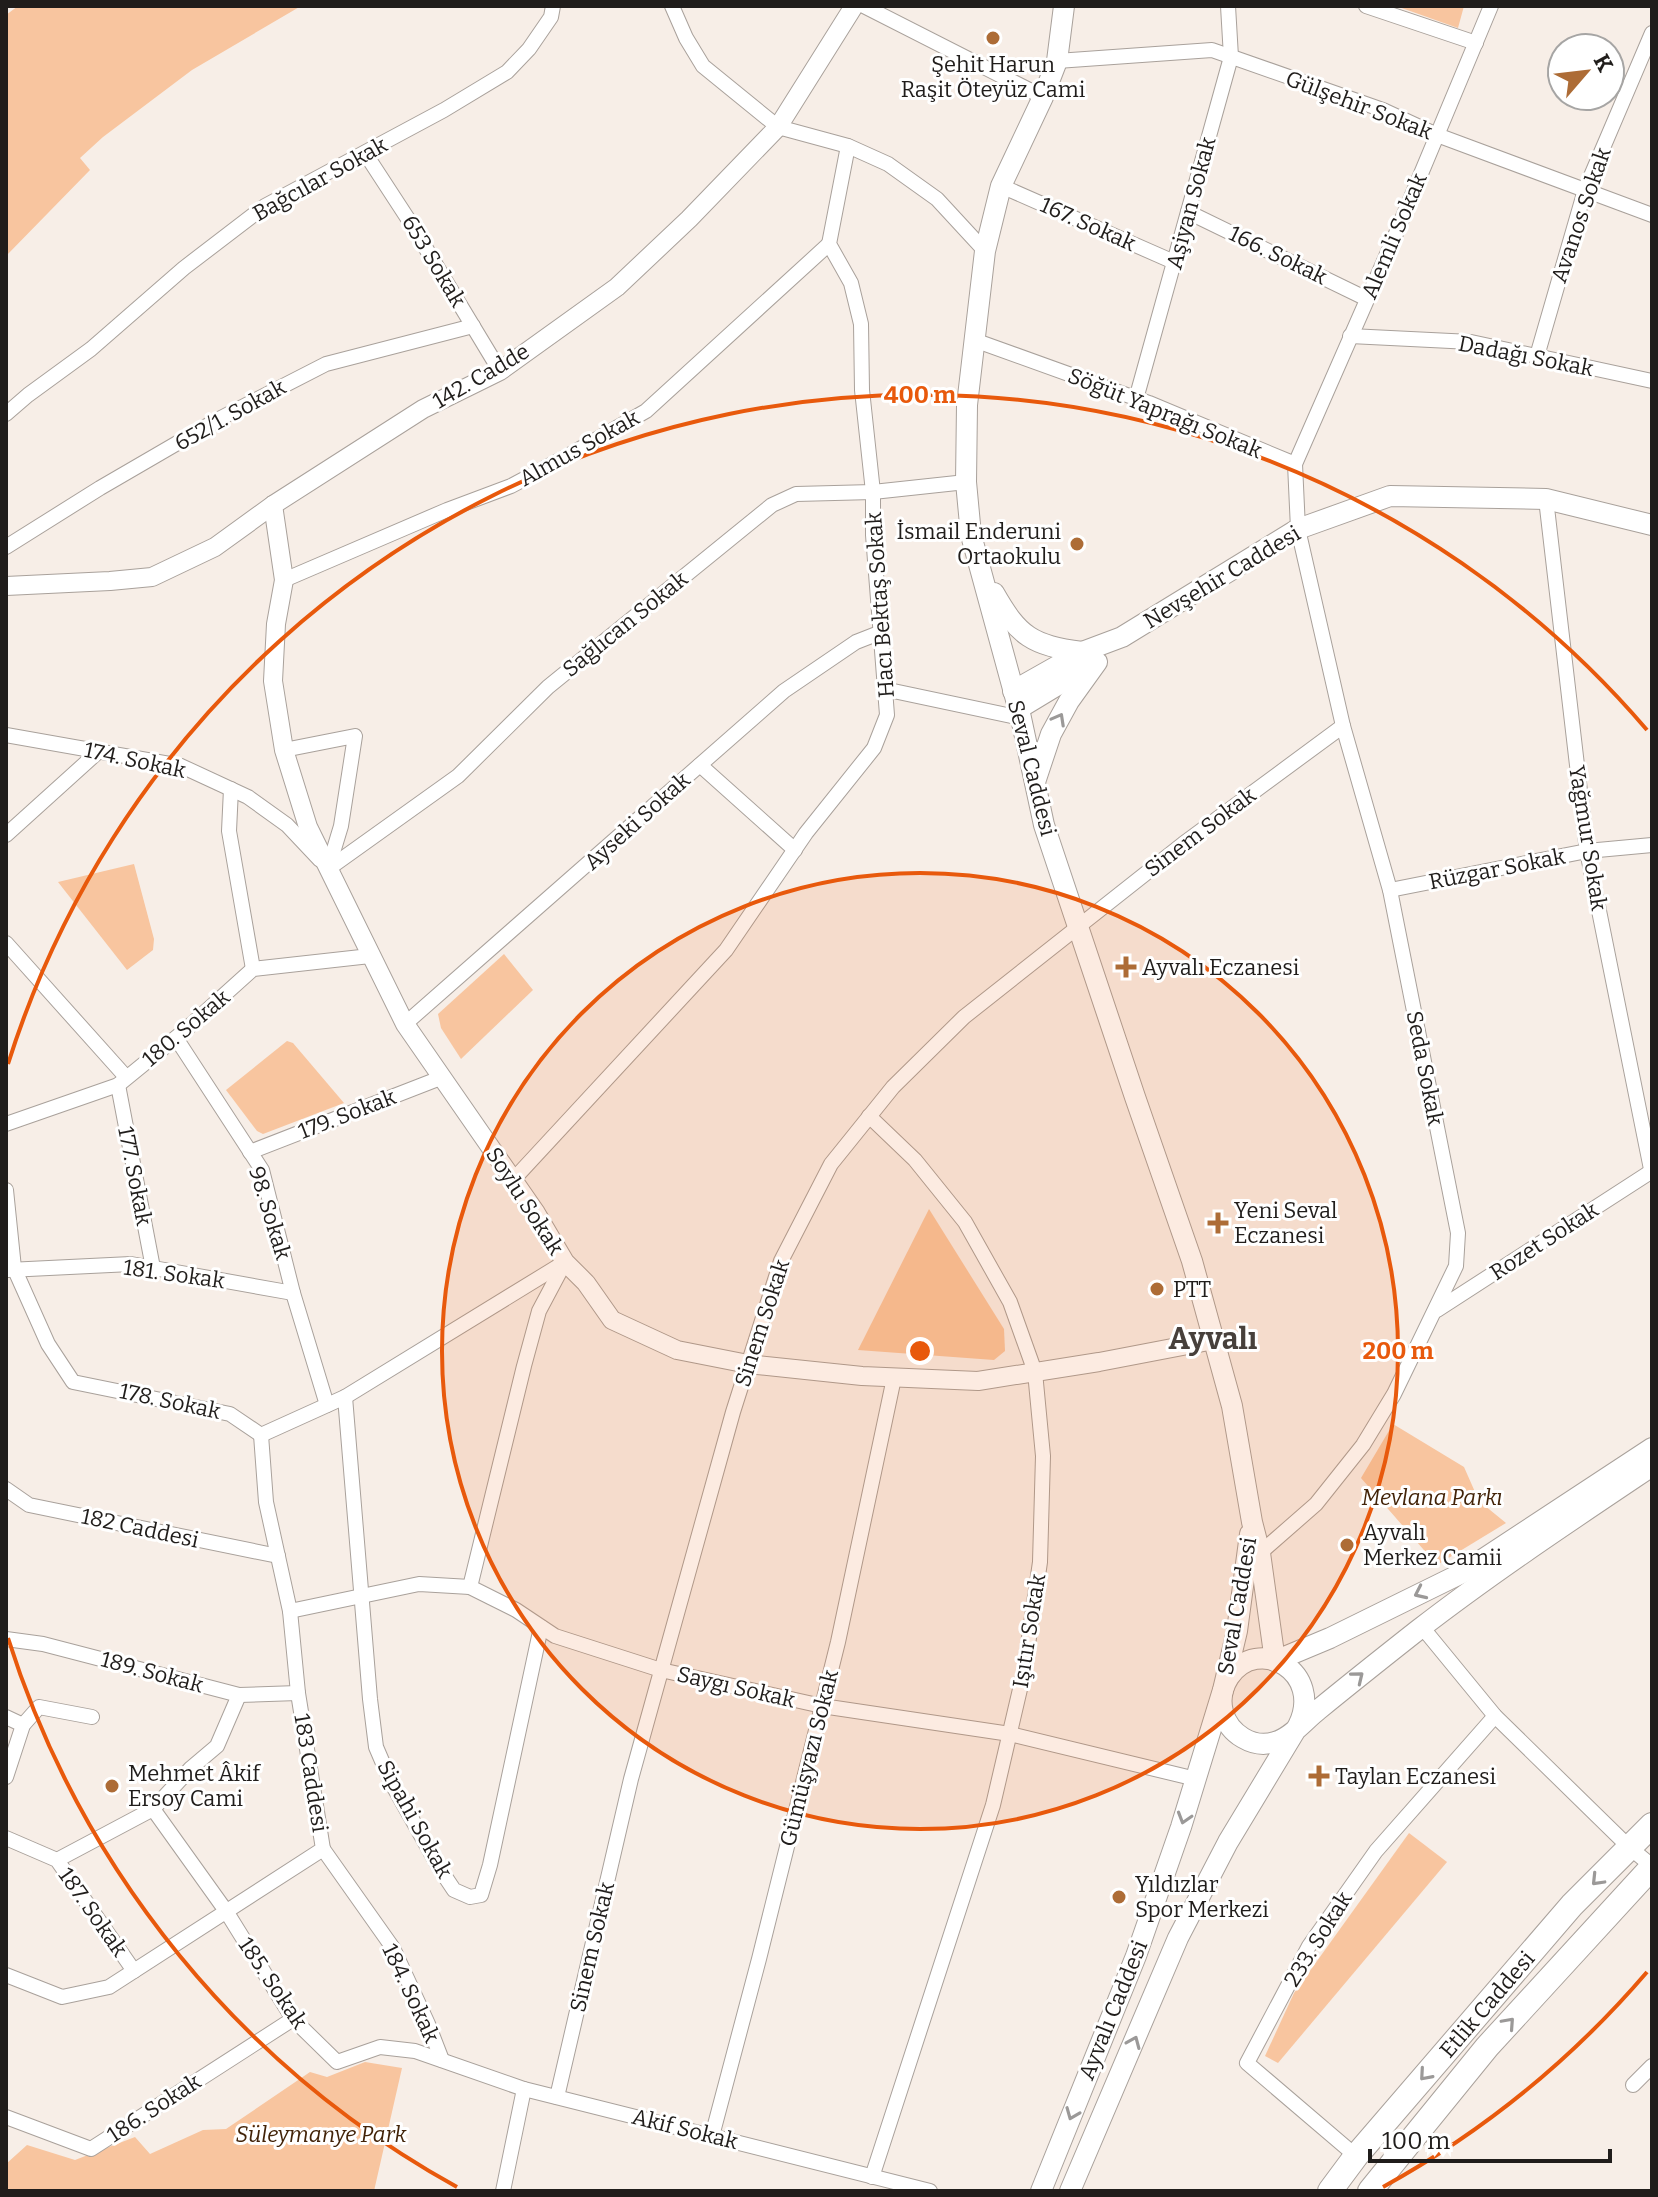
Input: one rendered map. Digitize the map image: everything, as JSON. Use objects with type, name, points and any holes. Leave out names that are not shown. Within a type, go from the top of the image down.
[{"type":"main road","name":"Seval Caddesi","points":[[1064,6],[1057,61],[1001,186],[985,251],[967,405],[966,482],[971,535],[1018,706],[1044,825],[1192,1261],[1232,1406],[1260,1553],[1275,1661]]},
{"type":"main road","name":"Nevşehir Caddesi","points":[[1018,706],[1090,657],[1298,529],[1390,496],[1546,499],[1652,525]]},
{"type":"main road","points":[[980,568],[1006,615],[1027,638],[1090,657],[1051,734],[1035,782]]},
{"type":"main road","name":"Ayvalı Caddesi","points":[[1275,1661],[1330,1638],[1462,1573],[1652,1448]]},
{"type":"main road","name":"Ayvalı Caddesi","points":[[1223,1690],[1221,1705],[1225,1719],[1233,1731],[1245,1740],[1259,1744],[1274,1743],[1287,1737],[1422,1627],[1550,1534],[1652,1466]]},
{"type":"main road","name":"Seval Caddesi","points":[[1223,1690],[1237,1631],[1252,1522]]},
{"type":"main road","name":"Ayvalı Caddesi","points":[[1041,2191],[1136,1956],[1228,1678],[1237,1668],[1249,1662],[1262,1659],[1275,1661],[1288,1667],[1304,1688],[1304,1714],[1228,1842],[1178,1938],[1070,2191]]},
{"type":"main road","name":"Etlik Caddesi","points":[[1330,2191],[1356,2156],[1572,1905],[1652,1825]]},
{"type":"main road","name":"Etlik Caddesi","points":[[1370,2191],[1487,2047],[1652,1866]]},
{"type":"street","name":"Bağcılar Sokak","points":[[6,414],[91,349],[184,268],[265,206],[444,110],[507,72],[529,49],[551,17],[553,6]]},
{"type":"street","points":[[672,6],[703,66],[778,127],[848,146],[888,164],[937,199],[985,251]]},
{"type":"street","name":"142. Cadde","points":[[6,586],[152,577],[215,547],[273,505],[423,409],[500,371],[617,287],[689,219],[778,127],[854,6]]},
{"type":"street","points":[[864,6],[1043,97]]},
{"type":"street","name":"Aşiyan Sokak","points":[[1136,399],[1231,57],[1228,6]]},
{"type":"street","points":[[1366,6],[1476,43]]},
{"type":"street","name":"Alemli Sokak","points":[[1295,464],[1491,6]]},
{"type":"street","name":"Avanos Sokak","points":[[1537,356],[1585,190],[1652,33]]},
{"type":"street","name":"Gülşehir Sokak","points":[[1057,61],[1212,50],[1383,110],[1437,135],[1652,215]]},
{"type":"street","points":[[829,244],[848,146]]},
{"type":"street","name":"653 Sokak","points":[[365,153],[500,371]]},
{"type":"street","name":"167. Sokak","points":[[1001,186],[1174,262]]},
{"type":"street","name":"166. Sokak","points":[[1188,212],[1367,299]]},
{"type":"street","name":"Hacı Bektaş Sokak","points":[[513,1180],[726,950],[795,850],[874,748],[887,715],[879,633],[873,492],[862,390],[861,324],[851,283],[829,244]]},
{"type":"street","name":"Almus Sokak","points":[[284,580],[511,486],[646,411],[829,244]]},
{"type":"street","name":"652/1. Sokak","points":[[6,547],[217,420],[326,364],[473,326]]},
{"type":"street","name":"Dadağı Sokak","points":[[1350,336],[1471,342],[1652,381]]},
{"type":"street","name":"Söğüt Yaprağı Sokak","points":[[974,340],[1136,399],[1295,464]]},
{"type":"street","points":[[1295,464],[1298,529]]},
{"type":"street","name":"Sağlıcan Sokak","points":[[328,869],[458,776],[548,687],[772,505],[796,494],[873,492],[966,482]]},
{"type":"street","name":"Yağmur Sokak","points":[[1546,499],[1587,851],[1652,1173]]},
{"type":"street","name":"Soylu Sokak","points":[[273,505],[284,580],[276,624],[273,681],[284,750],[308,827],[405,1024],[536,1213],[565,1262],[586,1283],[612,1320],[677,1350],[748,1364],[862,1376],[978,1381],[1214,1340]]},
{"type":"street","name":"Seda Sokak","points":[[1260,1553],[1316,1504],[1363,1445],[1394,1394],[1436,1311],[1456,1266],[1458,1233],[1390,890],[1343,726],[1298,529]]},
{"type":"street","name":"Ayseki Sokak","points":[[405,1024],[784,691],[856,642],[879,633]]},
{"type":"street","points":[[884,689],[1018,706]]},
{"type":"street","name":"Sinem Sokak","points":[[557,2097],[631,1779],[733,1412],[781,1261],[831,1164],[893,1087],[964,1017],[1183,844],[1343,726]]},
{"type":"street","name":"174. Sokak","points":[[6,735],[181,766],[248,797],[287,825],[328,869]]},
{"type":"street","points":[[284,750],[355,736],[341,826],[328,869]]},
{"type":"street","points":[[6,835],[99,751]]},
{"type":"street","points":[[700,765],[795,850]]},
{"type":"street","points":[[231,789],[229,831],[253,969],[370,956]]},
{"type":"street","name":"Rüzgar Sokak","points":[[1390,890],[1587,851],[1652,845]]},
{"type":"street","points":[[6,943],[122,1081]]},
{"type":"street","name":"180. Sokak","points":[[6,1124],[122,1081],[176,1038],[253,969]]},
{"type":"street","name":"98. Sokak","points":[[176,1038],[262,1170],[293,1293],[327,1405]]},
{"type":"street","name":"179. Sokak","points":[[250,1152],[443,1077]]},
{"type":"street","name":"177. Sokak","points":[[122,1081],[153,1268]]},
{"type":"street","name":"Işıtır Sokak","points":[[869,1116],[915,1160],[965,1222],[1010,1302],[1035,1372],[1043,1456],[1040,1562],[1024,1672],[1010,1734],[993,1805],[872,2177]]},
{"type":"street","name":"Rozet Sokak","points":[[1436,1311],[1652,1173]]},
{"type":"street","name":"178. Sokak","points":[[6,1190],[10,1269],[48,1344],[73,1382],[230,1414],[261,1435]]},
{"type":"street","points":[[261,1435],[345,1397],[565,1262]]},
{"type":"street","points":[[470,1587],[539,1311],[565,1262]]},
{"type":"street","name":"181. Sokak","points":[[10,1269],[131,1264],[293,1293]]},
{"type":"street","name":"Gümüşyazı Sokak","points":[[712,2136],[838,1642],[894,1378]]},
{"type":"street","name":"Sipahi Sokak","points":[[345,1397],[376,1747],[391,1782],[440,1869],[454,1890],[470,1897],[481,1895],[490,1865],[541,1627]]},
{"type":"street","name":"183 Caddesi","points":[[6,1975],[62,1997],[109,1987],[323,1849],[298,1693],[290,1611],[266,1502],[261,1435]]},
{"type":"street","name":"182 Caddesi","points":[[6,1489],[29,1505],[278,1556]]},
{"type":"street","name":"Saygı Sokak","points":[[290,1611],[419,1584],[470,1587],[516,1610],[555,1636],[661,1670],[822,1706],[1010,1734],[1196,1779]]},
{"type":"street","points":[[1422,1627],[1495,1716],[1652,1866]]},
{"type":"street","name":"189. Sokak","points":[[6,1639],[43,1644],[239,1695],[298,1693]]},
{"type":"street","points":[[57,1860],[153,1809],[191,1768],[217,1746],[239,1695]]},
{"type":"street","points":[[6,1777],[23,1725],[39,1707],[92,1717]]},
{"type":"street","name":"233. Sokak","points":[[1356,2156],[1247,2063],[1309,1946],[1376,1851],[1495,1716]]},
{"type":"street","points":[[6,1717],[23,1725]]},
{"type":"street","name":"185. Sokak","points":[[153,1809],[226,1911],[293,2019],[337,2062],[380,2047],[415,2051],[442,2060]]},
{"type":"street","name":"187. Sokak","points":[[6,1838],[57,1860],[134,1971]]},
{"type":"street","name":"184. Sokak","points":[[323,1849],[393,1948],[442,2060]]},
{"type":"street","name":"186. Sokak","points":[[6,2117],[91,2149],[293,2019]]},
{"type":"street","name":"Akif Sokak","points":[[442,2060],[524,2089],[930,2191]]},
{"type":"street","points":[[1633,2085],[1652,2066]]},
{"type":"street","points":[[503,2191],[524,2089]]},
{"type":"green space","points":[[18,6],[301,6],[192,70],[103,137],[80,158],[90,170],[6,256],[6,15]]},
{"type":"green space","points":[[1396,6],[1464,6],[1458,28]]},
{"type":"green space","points":[[134,864],[154,939],[153,950],[127,970],[58,882]]},
{"type":"green space","points":[[504,954],[533,990],[461,1059],[441,1028],[438,1014]]},
{"type":"green space","points":[[287,1041],[293,1043],[344,1103],[263,1134],[257,1131],[226,1090]]},
{"type":"green space","points":[[929,1209],[1004,1329],[1005,1351],[994,1360],[858,1350]]},
{"type":"green space","name":"Mevlana Parkı","points":[[1393,1424],[1464,1467],[1479,1501],[1506,1523],[1437,1565],[1361,1478]]},
{"type":"green space","points":[[1409,1833],[1447,1862],[1278,2063],[1265,2056],[1294,1993]]},
{"type":"green space","name":"Süleymanye Park","points":[[365,2062],[402,2068],[374,2191],[6,2191],[6,2164],[27,2145],[75,2160],[135,2137],[150,2154],[203,2130],[226,2129],[310,2072],[327,2077]]},
{"type":"place","name":"Şehit Harun Raşit Öteyüz Cami","points":[[993,38]]},
{"type":"place","name":"İsmail Enderuni Ortaokulu","points":[[1077,544]]},
{"type":"place","name":"Ayvalı Eczanesi","points":[[1126,967]]},
{"type":"place","name":"Yeni Seval Eczanesi","points":[[1218,1223]]},
{"type":"place","name":"PTT","points":[[1157,1289]]},
{"type":"place","name":"Ayvalı Merkez Camii","points":[[1347,1545]]},
{"type":"place","name":"Taylan Eczanesi","points":[[1319,1776]]},
{"type":"place","name":"Mehmet Âkif Ersoy Cami","points":[[112,1786]]},
{"type":"place","name":"Yıldızlar Spor Merkezi","points":[[1119,1897]]},
{"type":"district","name":"Ayvalı","points":[[1213,1339]]}]
